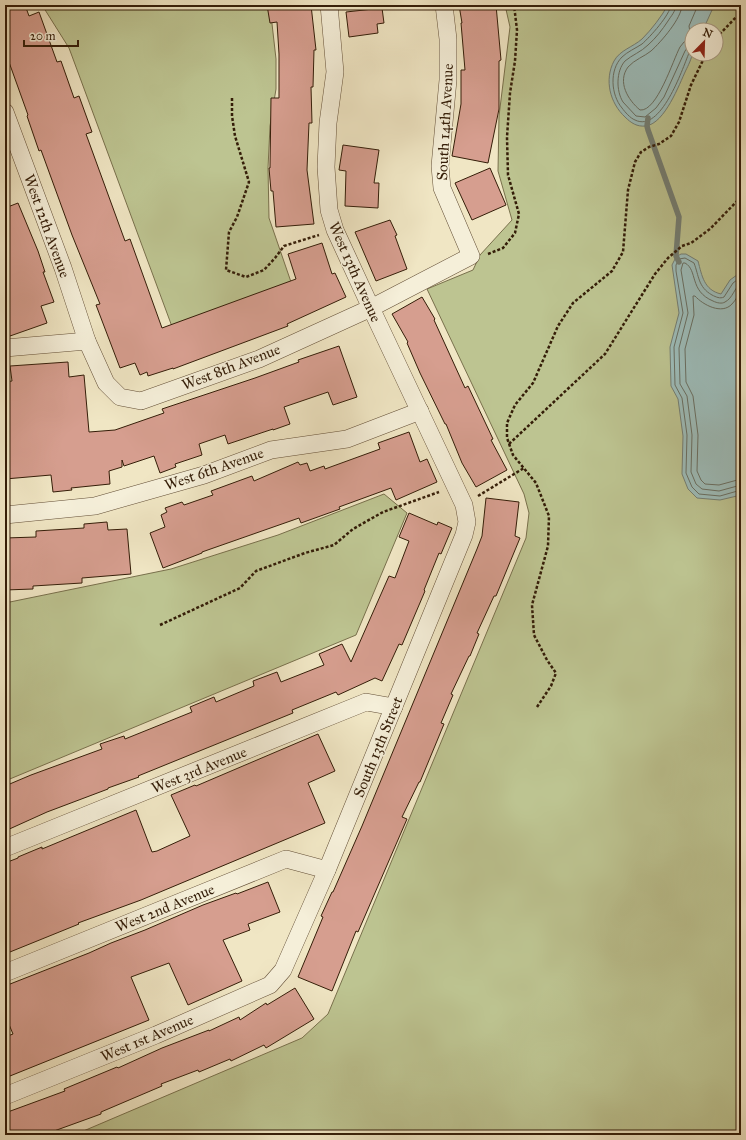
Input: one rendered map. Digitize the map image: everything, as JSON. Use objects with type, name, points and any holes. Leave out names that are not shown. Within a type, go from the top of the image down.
[{"type":"street","name":"West 13th Avenue","points":[[329,5],[335,72],[328,123],[326,167],[328,210],[335,230],[464,505],[467,522]]},
{"type":"street","name":"South 14th Avenue","points":[[444,5],[448,39],[448,73],[440,166],[442,188],[471,256]]},
{"type":"street","name":"West 12th Avenue","points":[[6,116],[63,268],[87,341]]},
{"type":"street","name":"West 8th Avenue","points":[[87,341],[106,383],[120,397],[141,401],[259,358],[371,308],[471,256]]},
{"type":"street","points":[[5,348],[87,341]]},
{"type":"street","name":"West 6th Avenue","points":[[5,515],[95,506],[204,475],[271,450],[347,439],[420,411]]},
{"type":"street","name":"South 13th Street","points":[[283,970],[327,870],[394,707],[464,535],[467,522]]},
{"type":"street","name":"West 3rd Avenue","points":[[5,848],[366,702],[394,707]]},
{"type":"street","name":"West 2nd Avenue","points":[[5,973],[286,859],[327,870]]},
{"type":"street","name":"West 1st Avenue","points":[[5,1096],[156,1035],[270,986],[283,970]]},
{"type":"path","points":[[471,256],[482,257],[503,248],[515,233],[519,214],[508,175],[507,137],[517,30],[514,5]]},
{"type":"path","points":[[724,30],[741,12]]},
{"type":"path","points":[[537,707],[551,686],[556,673],[547,660],[534,635],[532,605],[548,546],[549,516],[536,483],[513,455],[507,438],[507,423],[515,405],[533,383],[562,320],[573,303],[612,271],[623,252],[628,190],[635,162],[641,152],[649,147],[659,144],[671,136],[679,122],[691,85],[702,62]]},
{"type":"path","points":[[232,98],[232,116],[235,136],[249,182],[229,232],[226,270],[246,277],[264,270],[284,246],[335,230]]},
{"type":"path","points":[[509,444],[605,354],[655,274],[668,258],[682,246],[691,242],[710,229],[741,197]]},
{"type":"path","points":[[464,505],[524,468]]},
{"type":"path","points":[[160,625],[240,588],[256,571],[306,553],[334,545],[353,529],[383,512],[443,491],[453,482]]},
{"type":"green space","points":[[42,5],[268,5],[271,15],[276,59],[276,89],[270,126],[268,168],[269,218],[291,282],[174,332],[69,48]]},
{"type":"green space","points":[[505,5],[741,5],[741,1135],[74,1135],[302,1038],[328,1014],[526,538],[529,513],[524,494],[427,289],[473,270],[480,255],[512,220],[498,171],[499,116],[510,27]]},
{"type":"green space","points":[[384,494],[407,513],[356,635],[5,781],[5,603],[171,569],[278,535]]},
{"type":"water","points":[[668,5],[718,5],[712,10],[707,22],[684,22],[684,62],[690,62],[689,64],[665,111],[653,123],[646,126],[640,126],[627,119],[616,105],[610,91],[609,76],[611,68],[617,57],[623,51],[642,39]]},
{"type":"water","points":[[681,254],[686,254],[698,261],[707,286],[715,292],[721,294],[730,280],[741,272],[741,493],[737,496],[720,500],[697,498],[688,489],[682,474],[683,436],[678,399],[671,386],[670,347],[679,313],[672,265],[676,257]]},
{"type":"building","points":[[5,5],[25,5],[29,16],[39,12],[57,62],[61,61],[74,98],[79,96],[92,132],[86,134],[125,241],[130,239],[162,328],[296,279],[288,254],[322,243],[332,274],[335,273],[346,297],[287,324],[288,326],[173,369],[148,376],[147,372],[140,375],[135,363],[120,368],[96,305],[100,304],[72,235],[41,150],[39,151],[5,51]]},
{"type":"building","points":[[267,5],[311,5],[316,50],[314,50],[313,87],[311,87],[312,123],[309,123],[307,170],[314,224],[276,227],[273,191],[271,191],[269,168],[271,98],[279,98],[279,54],[277,22],[270,23]]},
{"type":"building","points":[[459,5],[496,5],[501,60],[499,61],[499,109],[488,163],[452,156],[461,104],[461,70],[465,70],[462,23]]},
{"type":"building","points":[[382,8],[384,23],[377,24],[378,33],[349,37],[346,12]]},
{"type":"building","points":[[343,145],[379,150],[374,183],[379,183],[378,208],[345,206],[346,171],[339,170]]},
{"type":"building","points":[[490,168],[506,205],[472,220],[455,183]]},
{"type":"building","points":[[18,203],[38,251],[45,272],[43,272],[54,302],[41,306],[47,323],[10,336],[5,321],[5,208]]},
{"type":"building","points":[[390,220],[397,235],[395,236],[407,269],[376,281],[355,232]]},
{"type":"building","points":[[422,297],[435,319],[434,320],[465,388],[468,386],[493,439],[491,440],[507,470],[476,487],[462,463],[446,424],[420,373],[407,343],[408,342],[392,314]]},
{"type":"building","points":[[339,346],[357,397],[333,405],[328,392],[284,407],[290,424],[228,444],[225,435],[199,444],[202,455],[175,464],[176,467],[160,473],[154,456],[124,466],[122,460],[122,467],[109,471],[110,484],[71,488],[72,490],[53,492],[51,475],[5,479],[5,382],[12,381],[10,366],[68,362],[69,377],[84,375],[89,432],[115,430],[164,413],[162,409],[255,378],[299,362],[298,360]]},
{"type":"building","points":[[409,432],[420,462],[427,459],[437,482],[396,500],[391,488],[301,523],[299,518],[202,552],[163,568],[150,533],[165,527],[161,515],[167,512],[165,508],[182,502],[184,505],[213,495],[211,491],[252,476],[254,481],[298,462],[300,465],[307,463],[310,471],[324,466],[325,469],[380,449],[378,443]]},
{"type":"building","points":[[486,498],[519,502],[515,536],[520,538],[496,596],[494,596],[477,633],[479,634],[470,656],[451,694],[453,695],[441,723],[444,724],[420,782],[402,817],[407,819],[358,932],[356,931],[332,991],[298,977],[323,917],[321,916],[362,826],[477,549],[482,536]]},
{"type":"building","points":[[409,513],[437,525],[438,522],[452,528],[441,554],[439,553],[402,645],[399,644],[382,681],[375,678],[338,695],[336,692],[292,710],[293,713],[138,776],[139,777],[47,812],[5,831],[5,786],[102,749],[100,744],[124,736],[125,739],[192,712],[190,707],[214,697],[216,702],[254,686],[253,681],[277,672],[281,682],[324,665],[319,654],[342,644],[351,662],[389,576],[395,578],[409,541],[399,537]]},
{"type":"building","points":[[107,522],[108,530],[127,529],[131,574],[82,578],[82,583],[33,586],[33,589],[5,590],[5,538],[36,537],[36,531],[84,528],[84,524]]},
{"type":"building","points":[[318,734],[335,771],[308,783],[325,823],[141,900],[78,923],[79,924],[5,954],[5,863],[136,810],[152,852],[157,851],[190,836],[171,795],[195,785],[196,786]]},
{"type":"building","points":[[268,882],[280,912],[248,924],[250,930],[223,940],[242,981],[188,1005],[169,963],[131,977],[149,1020],[5,1078],[5,1037],[13,1034],[5,1015],[5,986],[89,953],[203,905]]},
{"type":"building","points":[[295,988],[314,1019],[266,1048],[264,1045],[231,1061],[230,1059],[199,1072],[198,1070],[161,1084],[162,1086],[101,1112],[101,1114],[43,1135],[5,1135],[5,1113],[65,1091],[64,1089],[117,1067],[118,1068],[162,1048],[209,1031],[239,1017],[240,1020],[266,1003],[267,1005]]},
{"type":"waterway","points":[[648,118],[648,130],[679,217],[676,256],[679,262]]}]
